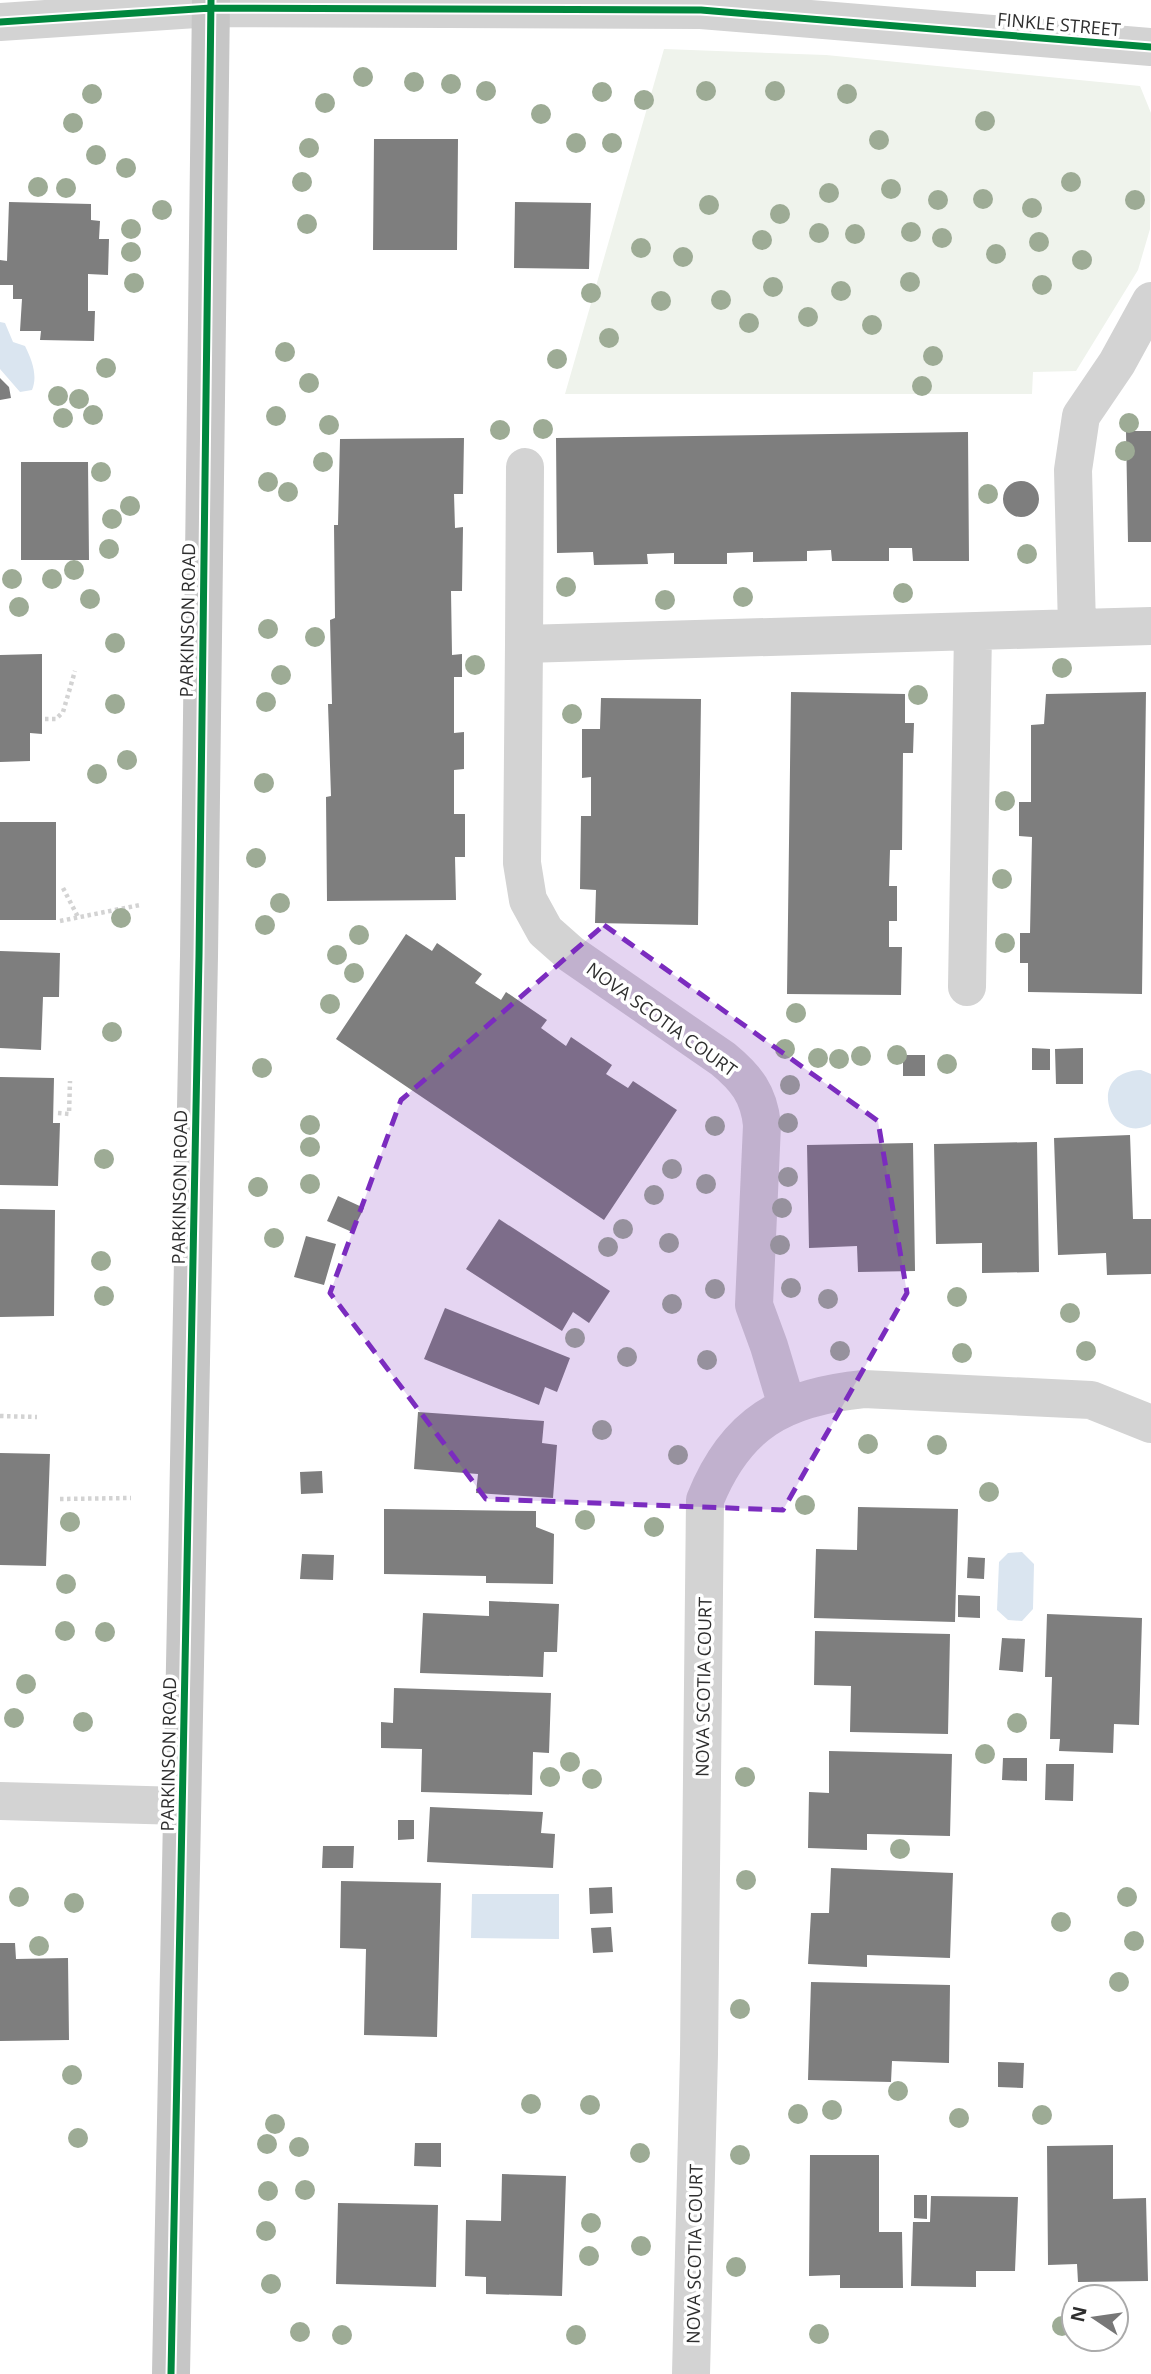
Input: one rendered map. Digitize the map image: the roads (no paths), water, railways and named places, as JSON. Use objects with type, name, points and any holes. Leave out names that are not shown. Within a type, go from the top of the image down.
[{"type":"main road","name":"PARKINSON ROAD","points":[[171,2374],[199,956],[211,4]]},
{"type":"street","name":"FINKLE STREET","points":[[0,22],[211,4],[701,10],[1151,47]]},
{"type":"street","points":[[1077,627],[1073,471],[1081,416],[1117,363],[1151,301]]},
{"type":"street","name":"NOVA SCOTIA COURT","points":[[525,467],[522,863],[528,900],[545,931],[554,939],[571,954],[738,1071],[760,1105],[762,1125],[754,1306],[787,1406]]},
{"type":"street","points":[[524,644],[1151,626]]},
{"type":"street","points":[[967,987],[973,632]]},
{"type":"street","name":"NOVA SCOTIA COURT","points":[[691,2374],[699,2066],[705,1500],[715,1474],[732,1449],[755,1427],[787,1406],[827,1392],[864,1389],[1091,1400],[1151,1424]]},
{"type":"street","points":[[0,1801],[183,1806]]}]
